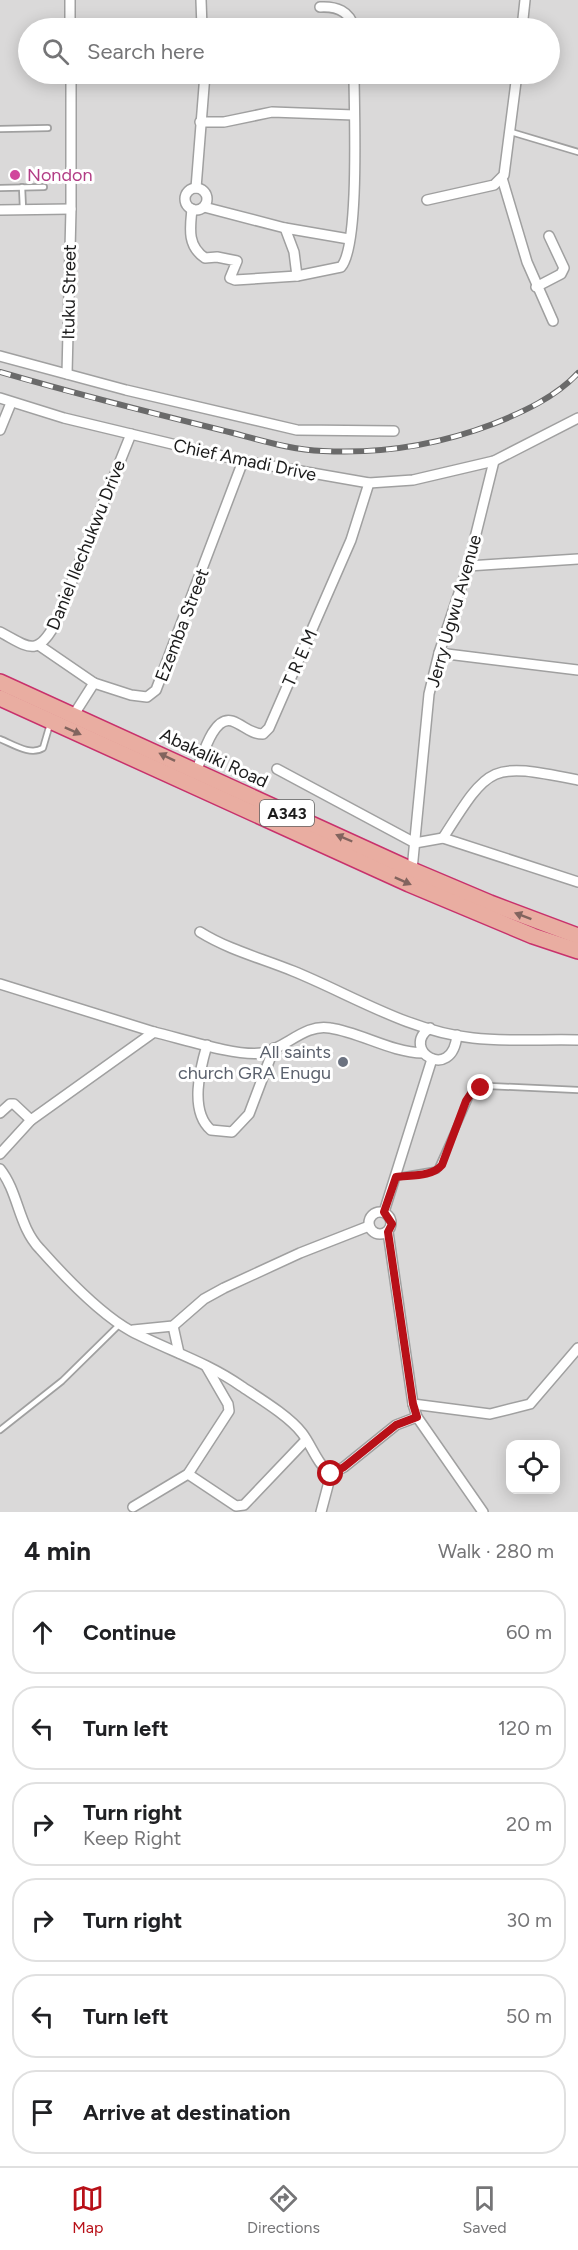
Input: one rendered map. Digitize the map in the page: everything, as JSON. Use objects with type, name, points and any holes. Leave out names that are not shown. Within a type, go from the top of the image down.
[{"type":"highway","name":"Abakaliki Road","points":[[0,682],[412,870],[490,903],[578,936]]},
{"type":"highway","name":"Abakaliki Road","points":[[0,698],[409,884],[533,936],[578,951]]},
{"type":"street","points":[[70,0],[70,18]]},
{"type":"street","points":[[201,0],[202,18]]},
{"type":"street","points":[[523,18],[525,0]]},
{"type":"street","points":[[320,7],[334,6],[348,18]]},
{"type":"street","name":"Ituku Street","points":[[67,374],[71,210],[70,84]]},
{"type":"street","points":[[196,188],[204,84]]},
{"type":"street","points":[[196,188],[188,191],[185,199],[192,209],[190,236],[194,247],[205,258],[217,257],[237,261],[230,278],[297,276],[341,267],[350,239],[354,189],[354,84]]},
{"type":"street","points":[[516,84],[511,132],[502,178],[536,287],[554,321]]},
{"type":"street","points":[[200,122],[224,122],[272,112],[354,115]]},
{"type":"street","points":[[427,200],[494,185],[502,178]]},
{"type":"street","points":[[196,188],[206,194],[204,207]]},
{"type":"street","points":[[192,209],[204,207],[285,228],[350,239]]},
{"type":"street","points":[[0,210],[71,210]]},
{"type":"street","points":[[285,228],[294,252],[297,276]]},
{"type":"street","points":[[536,287],[561,274],[564,268],[549,236]]},
{"type":"street","points":[[0,356],[297,430],[394,431]]},
{"type":"street","name":"Chief Amadi Drive","points":[[0,398],[11,403],[131,434],[243,460],[369,483],[414,480],[494,461],[578,418]]},
{"type":"street","points":[[0,430],[11,403]]},
{"type":"street","name":"Daniel Ilechukwu Drive","points":[[0,632],[26,645],[40,646],[45,642],[54,626],[131,434]]},
{"type":"street","name":"Ezemba Street","points":[[40,646],[94,682],[131,695],[147,697],[156,690],[243,460]]},
{"type":"street","name":"Jerry Ugwu Avenue","points":[[412,870],[424,730],[439,653],[468,566],[494,461]]},
{"type":"street","name":"T R E M","points":[[196,771],[213,730],[223,721],[231,720],[254,734],[263,734],[269,728],[351,540],[369,483]]},
{"type":"street","points":[[468,566],[578,559]]},
{"type":"street","points":[[439,653],[578,670]]},
{"type":"street","points":[[73,716],[94,682]]},
{"type":"street","points":[[277,769],[415,843],[444,838],[578,882]]},
{"type":"street","points":[[444,838],[468,799],[491,774],[509,769],[578,780]]},
{"type":"street","points":[[200,932],[218,943],[292,970],[370,1005],[430,1028],[472,1038],[578,1040]]},
{"type":"street","points":[[0,984],[153,1032],[249,1053],[261,1053],[313,1030],[330,1028],[402,1051],[442,1059],[448,1056],[456,1045],[457,1035]]},
{"type":"street","points":[[384,1212],[396,1177],[427,1056],[421,1040],[424,1032],[430,1028]]},
{"type":"street","points":[[0,1154],[31,1119],[153,1032]]},
{"type":"street","points":[[207,1044],[199,1083],[202,1117],[211,1130],[222,1132],[232,1132],[249,1114],[274,1048]]},
{"type":"street","points":[[0,1113],[10,1104],[14,1104],[31,1119]]},
{"type":"street","points":[[0,1169],[12,1186],[20,1215],[37,1247],[69,1280],[129,1330],[206,1366],[238,1384],[271,1407],[302,1433],[305,1441],[331,1474]]},
{"type":"street","points":[[369,1226],[372,1215],[384,1212]]},
{"type":"street","points":[[384,1212],[392,1224],[388,1232],[413,1404],[417,1417],[483,1512]]},
{"type":"street","points":[[129,1330],[173,1326],[204,1299],[224,1288],[300,1253],[369,1226]]},
{"type":"street","points":[[369,1226],[377,1234],[388,1232]]},
{"type":"street","points":[[173,1326],[178,1353]]},
{"type":"street","points":[[413,1404],[490,1414],[530,1404],[578,1348]]},
{"type":"street","points":[[133,1507],[188,1474],[229,1411],[228,1404],[206,1366]]},
{"type":"street","points":[[321,1512],[331,1474],[344,1467],[396,1425],[417,1417]]},
{"type":"street","points":[[188,1474],[236,1506],[244,1505],[305,1441]]},
{"type":"lane","points":[[0,129],[48,128]]},
{"type":"lane","points":[[511,132],[578,152]]},
{"type":"lane","points":[[0,188],[44,186]]},
{"type":"lane","points":[[22,187],[23,210]]},
{"type":"lane","points":[[0,739],[38,751],[43,748],[51,721]]},
{"type":"lane","points":[[396,1177],[437,1170],[472,1092],[489,1086],[576,1088]]},
{"type":"lane","points":[[0,1430],[62,1381],[121,1323]]},
{"type":"shaded area","points":[[0,0],[578,0],[578,1512],[0,1512]]},
{"type":"railway","points":[[0,372],[272,443],[310,450],[345,452],[388,449],[452,438],[539,403],[578,373]]},
{"type":"place","name":"Nondon","points":[[15,175]]},
{"type":"place","name":"All saints church GRA Enugu","points":[[343,1062]]},
{"type":"route","points":[[331,1474],[344,1467],[396,1425],[417,1417],[413,1404],[388,1232],[392,1224],[391,1219],[384,1212],[396,1177],[429,1173],[442,1165],[466,1101],[472,1092],[481,1088]]}]
